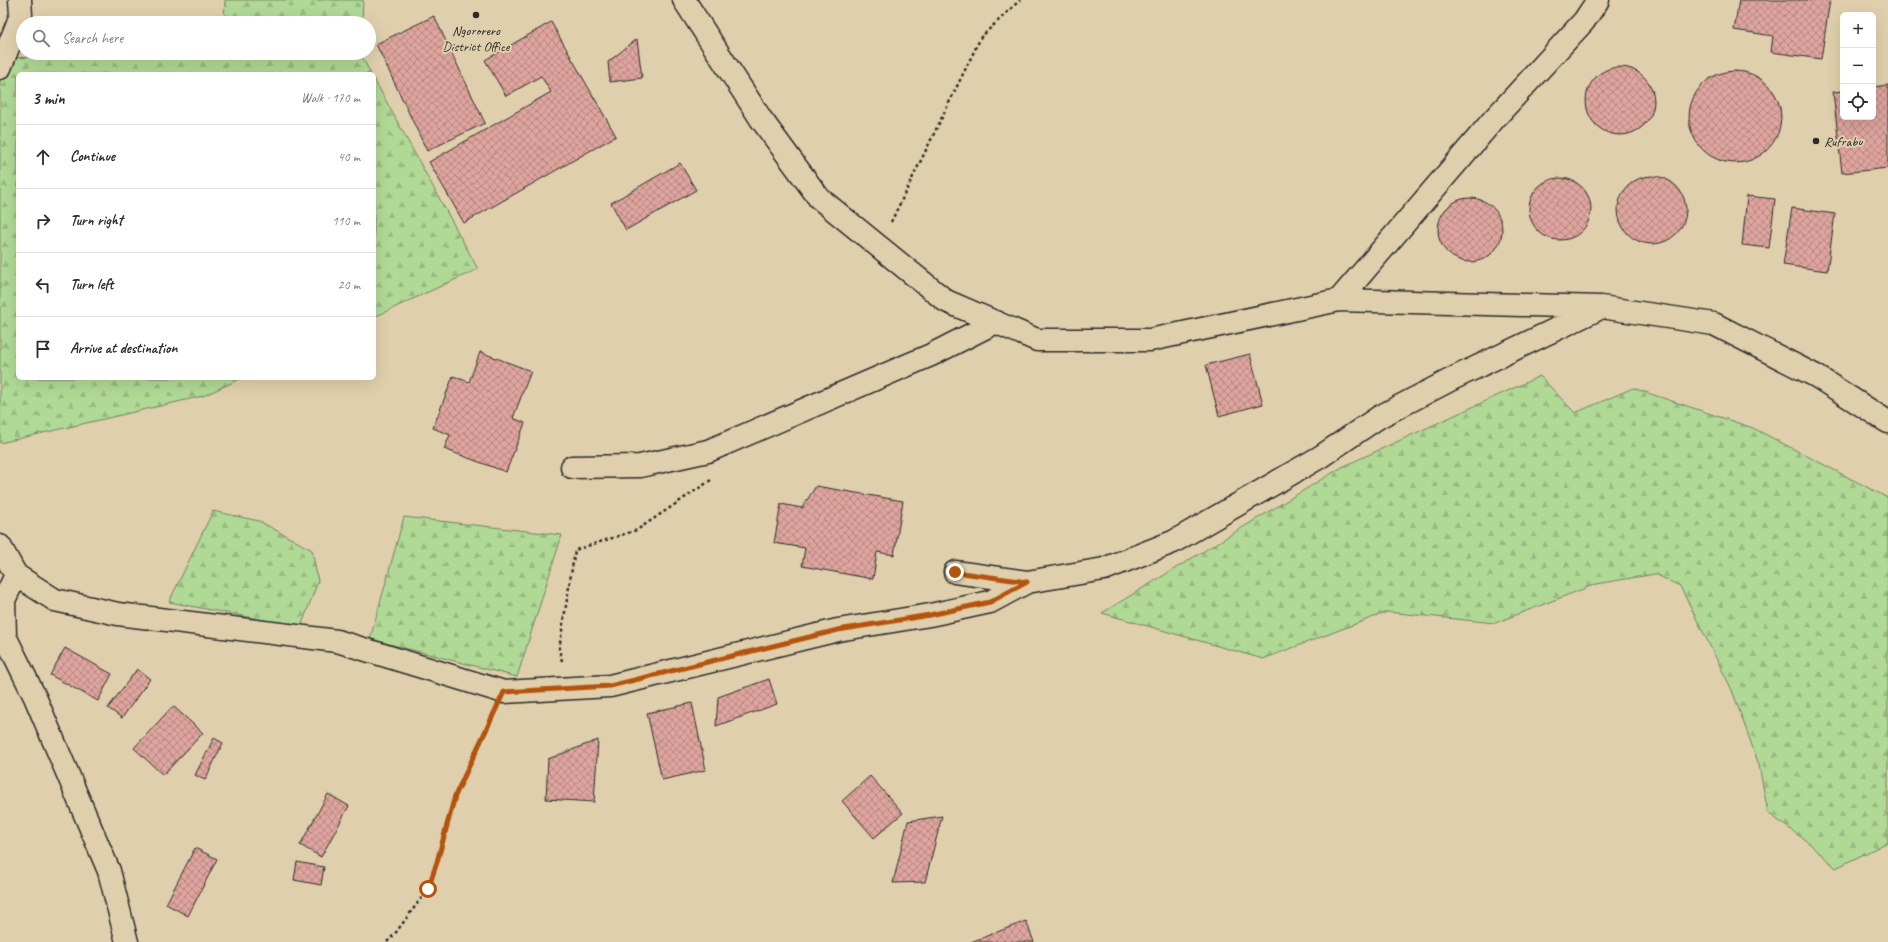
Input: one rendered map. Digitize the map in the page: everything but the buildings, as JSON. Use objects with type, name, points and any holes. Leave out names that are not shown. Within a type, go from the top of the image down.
[{"type":"street","points":[[20,0],[21,16]]},
{"type":"street","points":[[684,0],[761,119],[819,198],[946,301],[1037,340],[1150,340],[1339,300],[1601,308],[1714,324],[1816,376],[1888,422]]},
{"type":"street","points":[[1339,300],[1494,119],[1584,21],[1598,0]]},
{"type":"street","points":[[0,68],[16,28]]},
{"type":"street","points":[[955,572],[1027,582],[1104,569],[1173,542],[1320,457],[1379,417],[1456,377],[1601,308]]},
{"type":"street","points":[[572,467],[640,466],[708,451],[931,355],[996,322]]},
{"type":"street","points":[[0,546],[16,575],[55,600],[118,614],[337,641],[504,692],[570,690],[610,686],[838,630],[930,615],[990,602],[1027,582]]},
{"type":"street","points":[[16,575],[4,600],[5,636],[34,697],[109,871],[127,942]]},
{"type":"path","points":[[878,246],[981,37],[1020,0]]},
{"type":"path","points":[[570,690],[559,649],[575,550],[637,530],[712,479]]},
{"type":"path","points":[[388,942],[428,889],[455,796],[504,692]]},
{"type":"green space","points":[[225,0],[363,0],[362,16],[224,16]]},
{"type":"green space","points":[[0,58],[16,58],[16,60],[364,60],[370,72],[16,72],[16,380],[238,380],[203,396],[0,443]]},
{"type":"green space","points":[[376,83],[478,269],[376,316]]},
{"type":"green space","points":[[1540,376],[1575,413],[1633,388],[1753,428],[1888,498],[1888,842],[1836,868],[1809,843],[1768,813],[1759,765],[1732,690],[1680,586],[1655,574],[1596,584],[1495,623],[1387,612],[1263,659],[1102,613],[1342,467]]},
{"type":"green space","points":[[213,511],[259,521],[312,550],[318,581],[301,627],[169,602]]},
{"type":"green space","points":[[404,517],[562,535],[517,677],[370,639]]},
{"type":"place","name":"Ngororero District Office","points":[[476,15]]},
{"type":"place","name":"Rufrabu","points":[[1816,141]]},
{"type":"route","points":[[428,889],[455,796],[504,692],[570,690],[610,686],[743,652],[838,630],[930,615],[990,602],[1027,582],[955,572]]}]
